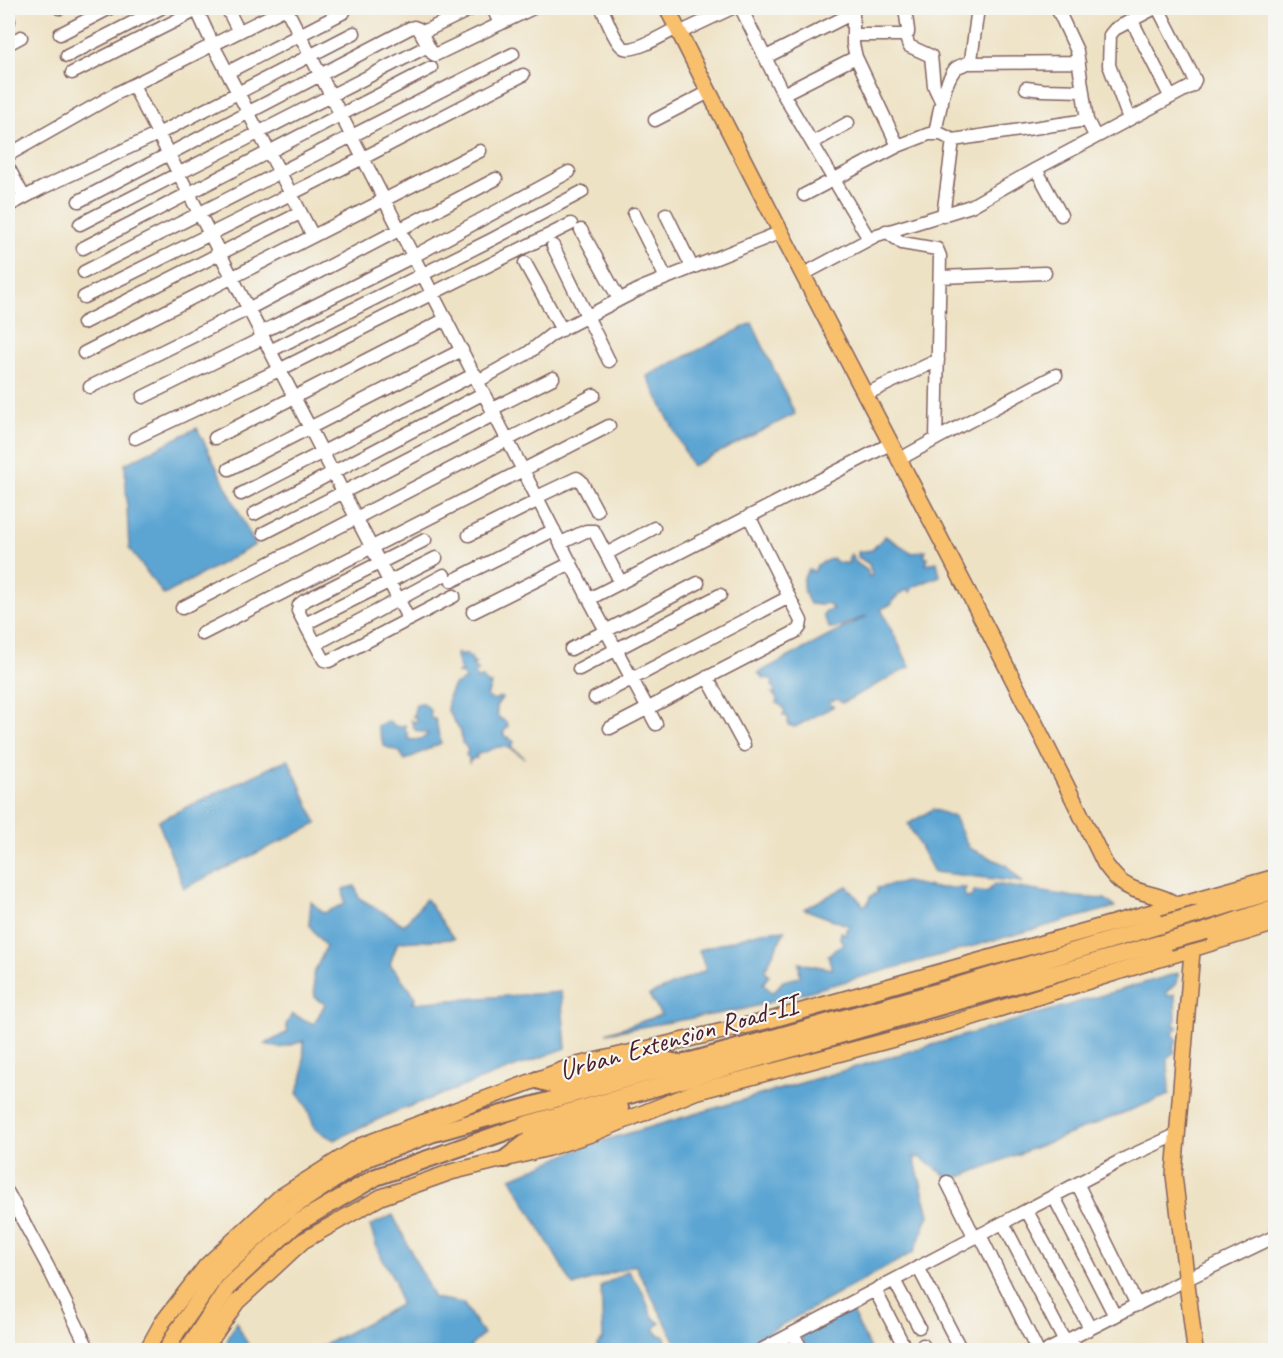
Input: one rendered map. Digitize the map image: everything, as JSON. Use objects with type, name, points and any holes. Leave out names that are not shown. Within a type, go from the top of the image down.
[{"type":"highway","name":"Urban Extension Road-II","points":[[166,1350],[217,1274],[285,1212],[367,1158],[434,1133],[944,990],[1275,890]]},
{"type":"highway","name":"Urban Extension Road-II","points":[[187,1350],[229,1286],[296,1224],[376,1177],[528,1124],[1206,931],[1275,908]]},
{"type":"highway","points":[[537,1080],[555,1085],[656,1058],[681,1064]]},
{"type":"highway","points":[[505,1159],[531,1139],[628,1106],[648,1089]]},
{"type":"main road","points":[[667,8],[802,275],[1046,742],[1105,864],[1119,881],[1128,887],[1163,899],[1174,905],[1184,916],[1192,951],[1174,1175],[1195,1350]]},
{"type":"main road","points":[[147,1350],[162,1323],[206,1266],[280,1197],[360,1146],[428,1118],[573,1066],[770,1020],[1275,877]]},
{"type":"main road","points":[[204,1350],[237,1302],[303,1241],[381,1197],[451,1172],[594,1133],[695,1092],[950,1024],[1192,951],[1275,923]]},
{"type":"street","points":[[60,34],[110,8]]},
{"type":"street","points":[[67,56],[161,8]]},
{"type":"street","points":[[72,73],[196,8],[313,236]]},
{"type":"street","points":[[227,8],[239,32]]},
{"type":"street","points":[[8,155],[133,85],[286,8],[589,599],[656,724]]},
{"type":"street","points":[[421,33],[473,8]]},
{"type":"street","points":[[493,8],[500,24]]},
{"type":"street","points":[[79,201],[410,28],[417,27],[435,55],[533,8]]},
{"type":"street","points":[[604,8],[608,22],[623,48],[635,48],[732,8]]},
{"type":"street","points":[[741,8],[783,94],[869,239]]},
{"type":"street","points":[[905,8],[908,33],[905,35]]},
{"type":"street","points":[[968,63],[972,56],[978,8]]},
{"type":"street","points":[[1057,8],[1077,51],[1087,120],[1095,136]]},
{"type":"street","points":[[802,275],[886,231],[971,206],[1095,136],[1129,118],[1170,96],[1192,87],[1196,80],[1157,8],[1111,32],[1109,62],[1129,118]]},
{"type":"street","points":[[766,57],[853,10],[856,57],[897,146]]},
{"type":"street","points":[[228,72],[345,12]]},
{"type":"street","points":[[1132,21],[1170,96]]},
{"type":"street","points":[[8,206],[158,134],[354,33]]},
{"type":"street","points":[[853,35],[905,35]]},
{"type":"street","points":[[905,35],[909,46],[931,56],[934,86],[942,103]]},
{"type":"street","points":[[8,44],[21,37]]},
{"type":"street","points":[[80,224],[428,46]]},
{"type":"street","points":[[84,272],[513,54]]},
{"type":"street","points":[[783,94],[856,57]]},
{"type":"street","points":[[935,133],[942,103],[956,67],[968,63],[1079,62]]},
{"type":"street","points":[[83,248],[431,68]]},
{"type":"street","points":[[84,297],[363,158],[523,75]]},
{"type":"street","points":[[133,85],[409,620]]},
{"type":"street","points":[[1026,88],[1083,91]]},
{"type":"street","points":[[655,120],[709,92]]},
{"type":"street","points":[[804,195],[897,146],[928,134],[935,133],[953,140],[1087,120]]},
{"type":"street","points":[[812,143],[848,123]]},
{"type":"street","points":[[943,216],[953,140]]},
{"type":"street","points":[[84,353],[480,151]]},
{"type":"street","points":[[1036,169],[1061,215]]},
{"type":"street","points":[[143,397],[414,256],[569,172]]},
{"type":"street","points":[[9,174],[24,197]]},
{"type":"street","points":[[90,387],[248,309],[496,178]]},
{"type":"street","points":[[270,351],[582,192]]},
{"type":"street","points":[[83,323],[300,213]]},
{"type":"street","points":[[633,214],[666,278]]},
{"type":"street","points":[[666,214],[692,267]]},
{"type":"street","points":[[135,438],[279,370],[433,293],[576,227],[619,299]]},
{"type":"street","points":[[886,231],[902,243],[937,249],[940,255],[936,440]]},
{"type":"street","points":[[242,494],[528,353],[545,339],[619,299],[780,232]]},
{"type":"street","points":[[553,246],[589,315],[609,361]]},
{"type":"street","points":[[525,263],[562,330]]},
{"type":"street","points":[[940,277],[1045,273]]},
{"type":"street","points":[[215,438],[446,319]]},
{"type":"street","points":[[229,469],[462,350]]},
{"type":"street","points":[[864,395],[938,360]]},
{"type":"street","points":[[898,460],[1056,375]]},
{"type":"street","points":[[264,533],[494,412],[553,378]]},
{"type":"street","points":[[254,514],[484,393]]},
{"type":"street","points":[[182,608],[594,395]]},
{"type":"street","points":[[202,634],[609,426]]},
{"type":"street","points":[[589,599],[890,444]]},
{"type":"street","points":[[469,536],[577,478],[581,480],[597,511]]},
{"type":"street","points":[[610,728],[797,631],[800,627],[801,621],[749,516]]},
{"type":"street","points":[[606,554],[654,528]]},
{"type":"street","points":[[315,644],[398,600],[554,530]]},
{"type":"street","points":[[561,543],[590,530],[596,535],[621,583]]},
{"type":"street","points":[[425,540],[299,604],[298,611],[315,644],[324,660],[329,661],[454,596]]},
{"type":"street","points":[[305,624],[436,558]]},
{"type":"street","points":[[473,612],[571,563]]},
{"type":"street","points":[[571,649],[698,583]]},
{"type":"street","points":[[579,669],[720,595]]},
{"type":"street","points":[[595,699],[789,597]]},
{"type":"street","points":[[707,676],[744,744]]},
{"type":"street","points":[[761,1350],[1126,1158],[1178,1134]]},
{"type":"street","points":[[946,1182],[1037,1350]]},
{"type":"street","points":[[1078,1185],[1137,1305]]},
{"type":"street","points":[[8,1194],[47,1265],[89,1350]]},
{"type":"street","points":[[1054,1197],[1115,1316]]},
{"type":"street","points":[[1027,1211],[1090,1328]]},
{"type":"street","points":[[1003,1223],[1068,1340],[1077,1350]]},
{"type":"street","points":[[1048,1350],[1275,1236]]},
{"type":"street","points":[[918,1267],[961,1350]]},
{"type":"street","points":[[894,1280],[919,1327]]},
{"type":"street","points":[[875,1290],[904,1346]]},
{"type":"street","points":[[793,1334],[802,1350]]},
{"type":"water","points":[[752,323],[795,414],[692,466],[647,376]]},
{"type":"water","points":[[197,428],[255,545],[164,595],[129,548],[125,464]]},
{"type":"water","points":[[885,536],[913,553],[926,550],[924,556],[928,557],[926,564],[937,562],[940,576],[913,587],[910,592],[906,590],[893,600],[892,604],[881,609],[910,667],[842,703],[837,699],[829,702],[831,706],[834,706],[795,727],[788,725],[788,717],[783,715],[784,708],[777,703],[778,700],[772,693],[775,694],[773,681],[768,678],[764,679],[758,673],[867,616],[839,627],[829,628],[823,615],[826,611],[833,609],[828,603],[810,604],[803,587],[806,574],[809,570],[814,572],[817,565],[832,558],[839,563],[850,563],[848,559],[851,554],[856,563],[867,570],[869,577],[872,575],[869,564],[858,557],[858,552],[872,550]]},
{"type":"water","points":[[458,652],[461,656],[467,654],[471,657],[472,662],[476,663],[472,665],[479,670],[474,674],[477,679],[483,678],[491,684],[487,697],[493,700],[502,698],[496,706],[498,717],[508,726],[503,733],[506,738],[509,737],[514,742],[511,747],[525,758],[509,748],[500,746],[476,755],[477,758],[472,759],[469,763],[466,755],[468,750],[462,743],[461,732],[447,709],[448,697],[454,685],[465,680],[463,674],[458,673],[461,671],[456,656]]},
{"type":"water","points":[[422,703],[431,712],[430,718],[435,719],[441,743],[405,760],[400,752],[384,746],[377,726],[389,721],[396,726],[405,725],[408,739],[423,738],[428,734],[415,730],[411,720],[417,721],[416,717],[413,717],[416,704]]},
{"type":"water","points":[[288,759],[317,824],[184,888],[158,821]]},
{"type":"water","points":[[933,809],[954,817],[969,848],[1006,865],[1022,882],[934,872],[908,824]]},
{"type":"water","points":[[905,882],[936,888],[966,888],[964,894],[967,898],[971,897],[974,891],[986,893],[995,884],[1074,897],[1105,899],[1115,907],[745,1009],[606,1033],[661,1015],[649,995],[706,970],[699,950],[761,932],[785,930],[765,970],[769,975],[763,984],[773,993],[783,981],[800,977],[799,963],[832,969],[828,955],[844,943],[840,939],[841,932],[846,934],[846,929],[850,926],[804,909],[847,886],[864,906],[870,897],[877,893],[877,888]]},
{"type":"water","points":[[355,886],[359,898],[404,925],[426,899],[454,939],[398,942],[390,964],[416,997],[412,1003],[561,992],[566,1048],[392,1113],[334,1140],[315,1129],[306,1105],[297,1093],[303,1076],[304,1041],[280,1048],[265,1044],[288,1032],[286,1025],[292,1014],[314,1024],[325,1004],[315,998],[313,975],[326,947],[309,925],[311,902],[324,913],[345,904],[343,889]]},
{"type":"water","points":[[1178,973],[1175,984],[1166,992],[1168,996],[1175,994],[1176,1020],[1173,1024],[1178,1027],[1173,1033],[1177,1042],[1173,1047],[1175,1052],[1168,1057],[1169,1095],[952,1180],[921,1158],[914,1157],[929,1215],[914,1252],[736,1350],[680,1350],[635,1265],[573,1286],[511,1178],[592,1144]]},
{"type":"water","points":[[393,1215],[434,1298],[463,1303],[483,1334],[470,1347],[471,1350],[315,1350],[400,1305],[395,1281],[378,1251],[370,1226]]},
{"type":"water","points":[[628,1271],[642,1291],[653,1317],[660,1323],[654,1329],[659,1335],[664,1336],[670,1350],[598,1350],[597,1345],[603,1339],[601,1286]]},
{"type":"water","points":[[849,1306],[871,1350],[807,1350],[799,1332]]},
{"type":"water","points":[[236,1322],[251,1350],[223,1350]]}]
